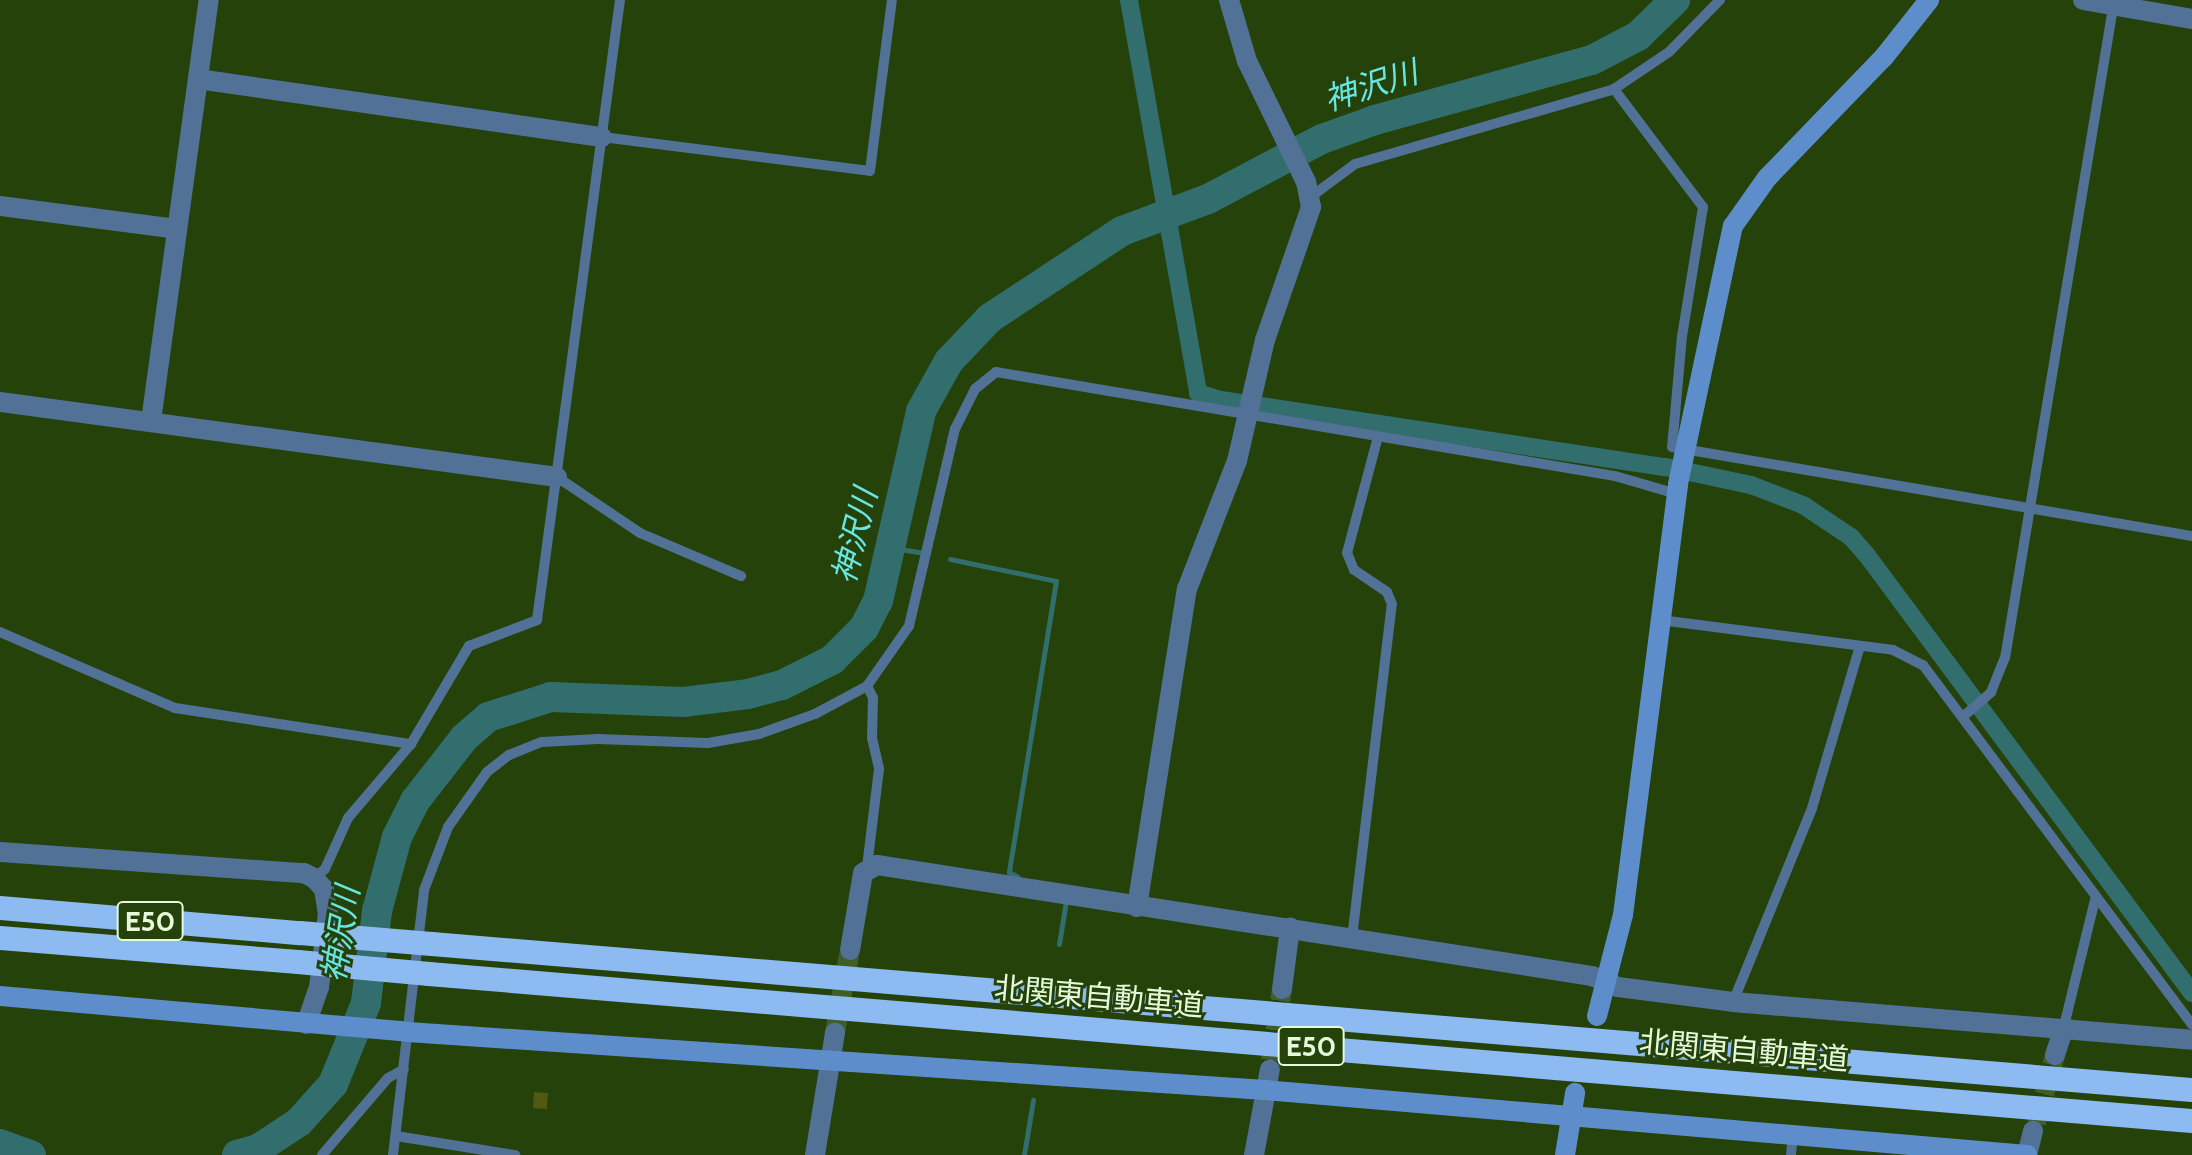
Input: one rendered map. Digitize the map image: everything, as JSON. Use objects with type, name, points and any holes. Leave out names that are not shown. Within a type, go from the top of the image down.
[{"type":"highway","name":"北関東自動車道","points":[[0,908],[2192,1090]]},
{"type":"highway","name":"北関東自動車道","points":[[0,938],[2192,1121]]},
{"type":"street","points":[[151,421],[209,0]]},
{"type":"street","points":[[1137,907],[1187,589],[1237,461],[1248,408],[1309,189],[1247,61],[1229,0]]},
{"type":"street","points":[[1597,1016],[1623,915],[1678,489],[1733,226],[1767,178],[1884,57],[1929,0]]},
{"type":"street","points":[[2083,0],[2192,19]]},
{"type":"street","points":[[198,79],[602,137]]},
{"type":"street","points":[[0,206],[177,229]]},
{"type":"street","points":[[0,402],[557,477]]},
{"type":"street","points":[[0,852],[314,878],[324,889],[328,913],[319,987],[306,1024]]},
{"type":"street","points":[[850,950],[867,867],[1290,928],[1733,1002],[2192,1040]]},
{"type":"street","points":[[1282,989],[1290,928]]},
{"type":"street","points":[[0,996],[306,1024],[830,1063],[1265,1090],[2027,1155],[2033,1131]]},
{"type":"street","points":[[2055,1055],[2063,1030]]},
{"type":"street","points":[[815,1155],[835,1033]]},
{"type":"street","points":[[1254,1155],[1270,1069]]},
{"type":"street","points":[[1565,1155],[1575,1093]]},
{"type":"lane","points":[[314,878],[325,869],[348,818],[411,744],[469,646],[537,620],[620,0]]},
{"type":"lane","points":[[602,137],[870,171],[892,0]]},
{"type":"lane","points":[[1309,189],[1355,164],[1614,89],[1669,52],[1720,0]]},
{"type":"lane","points":[[1968,712],[1986,698],[2005,658],[2033,509],[2114,3]]},
{"type":"lane","points":[[1614,89],[1703,207],[1672,447],[1684,455],[2192,536]]},
{"type":"lane","points":[[393,1155],[404,1069],[400,1031],[417,923],[431,865],[448,827],[496,763],[527,746],[563,739],[708,743],[759,734],[815,714],[867,686],[909,626],[955,429],[975,389],[996,372],[1248,408],[1377,440],[1615,476],[1678,489]]},
{"type":"lane","points":[[1352,938],[1392,604],[1387,592],[1354,570],[1347,553],[1377,440]]},
{"type":"lane","points":[[557,477],[640,533],[741,576]]},
{"type":"lane","points":[[1659,620],[1860,646],[1911,656],[1968,712],[2095,900],[2192,1024]]},
{"type":"lane","points":[[0,632],[175,708],[411,744]]},
{"type":"lane","points":[[1733,1002],[1812,808],[1860,646]]},
{"type":"lane","points":[[867,686],[873,698],[872,738],[879,769],[867,867]]},
{"type":"lane","points":[[2063,1030],[2095,900]]},
{"type":"lane","points":[[322,1155],[388,1078],[404,1069]]},
{"type":"lane","points":[[1791,1155],[1793,1133]]},
{"type":"lane","points":[[396,1136],[515,1155]]},
{"type":"building","points":[[534,1092],[548,1093],[547,1109],[533,1108]]},
{"type":"waterway","points":[[1129,0],[1198,393],[1221,400],[1666,467],[1751,485],[1803,505],[1851,537],[1866,554],[2192,993]]},
{"type":"waterway","name":"神沢川","points":[[237,1155],[258,1149],[299,1122],[333,1084],[366,1003],[377,911],[397,837],[415,801],[464,738],[488,717],[551,697],[683,702],[748,694],[782,685],[832,660],[864,628],[878,601],[921,411],[949,361],[990,318],[1122,231],[1208,199],[1322,139],[1375,120],[1592,60],[1638,36],[1675,0]]},
{"type":"waterway","points":[[887,547],[920,552]]},
{"type":"waterway","points":[[950,559],[1056,581],[1009,872],[1018,877]]},
{"type":"waterway","points":[[1059,944],[1066,901]]},
{"type":"waterway","points":[[1024,1155],[1033,1100]]},
{"type":"waterway","name":"神沢川","points":[[0,1144],[31,1155]]},
{"type":"tunnel","points":[[835,1033],[850,950]]},
{"type":"tunnel","points":[[1271,1060],[1282,989]]},
{"type":"tunnel","points":[[2036,1123],[2055,1055]]}]
